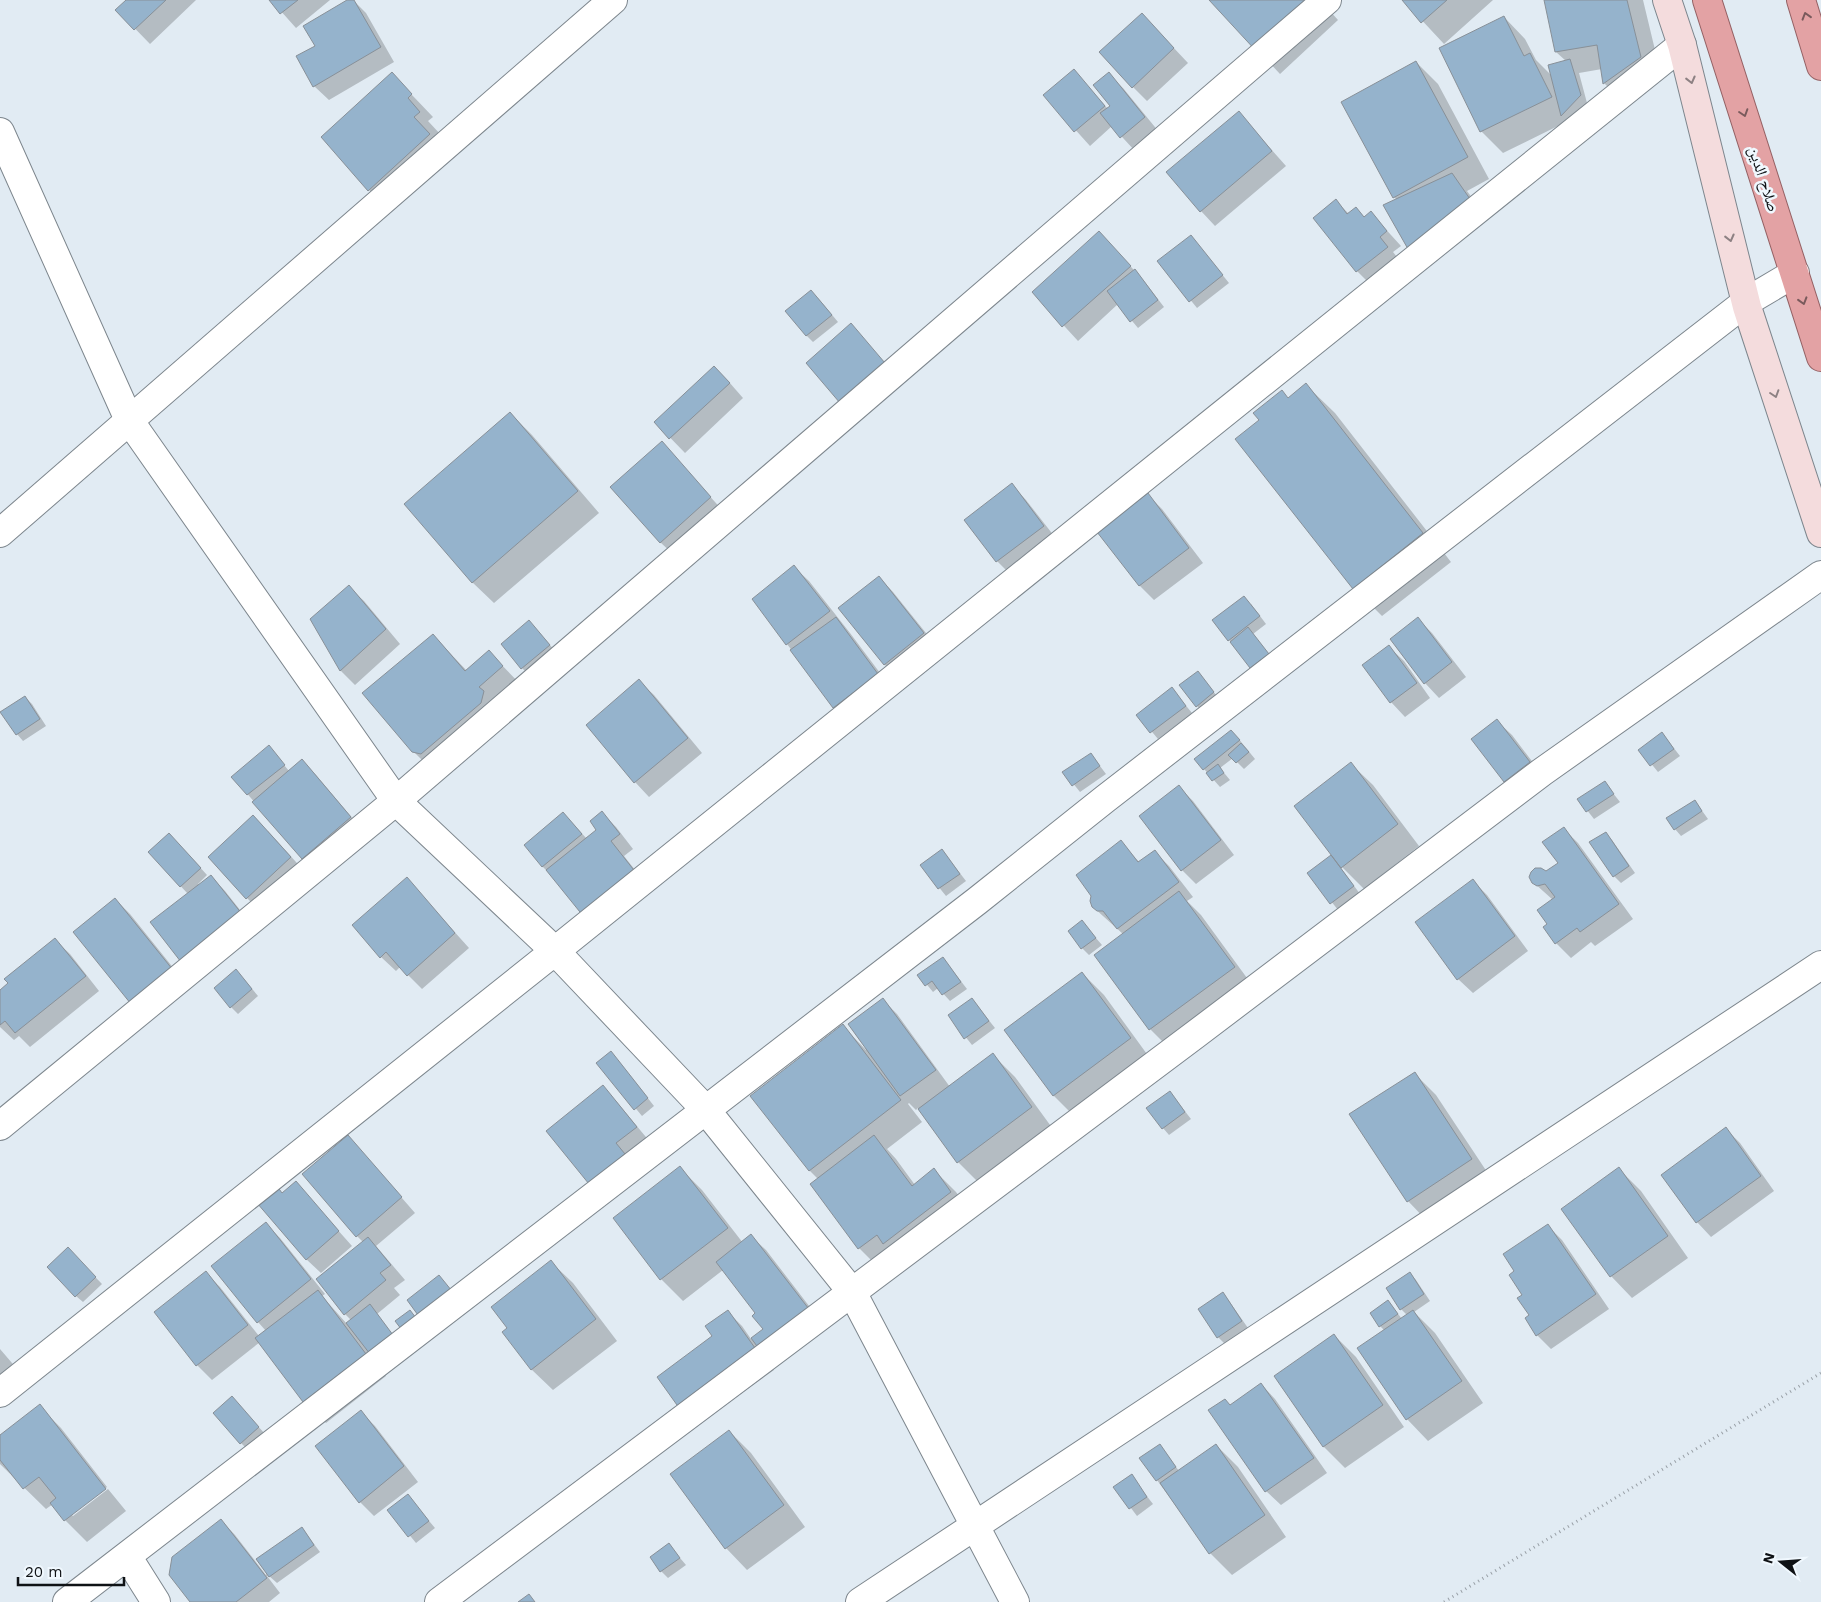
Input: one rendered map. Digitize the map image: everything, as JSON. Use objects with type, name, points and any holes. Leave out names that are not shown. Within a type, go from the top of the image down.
[{"type":"highway","name":"صلاح الدين","points":[[1707,0],[1821,357]]},
{"type":"highway","points":[[1801,0],[1821,66]]},
{"type":"main road","points":[[1667,0],[1682,45],[1746,302],[1821,533]]},
{"type":"street","points":[[0,533],[613,0]]},
{"type":"street","points":[[0,1126],[396,801],[1327,0]]},
{"type":"street","points":[[0,1393],[555,951],[1682,45]]},
{"type":"street","points":[[0,132],[129,420],[396,801],[555,951],[705,1109],[852,1292],[1016,1602]]},
{"type":"street","points":[[67,1602],[977,901],[1105,799],[1746,302],[1795,273]]},
{"type":"street","points":[[439,1602],[1542,772],[1821,575]]},
{"type":"street","points":[[860,1602],[1821,965]]},
{"type":"street","points":[[127,1556],[156,1602]]},
{"type":"path","points":[[1444,1602],[1821,1373]]},
{"type":"building","points":[[126,0],[166,0],[134,30],[115,10]]},
{"type":"building","points":[[269,0],[298,0],[280,14]]},
{"type":"building","points":[[347,0],[354,0],[381,47],[313,87],[296,56],[315,46],[303,26]]},
{"type":"building","points":[[1209,0],[1315,0],[1258,53]]},
{"type":"building","points":[[1402,0],[1447,0],[1421,23]]},
{"type":"building","points":[[1544,0],[1627,0],[1641,57],[1603,84],[1597,45],[1555,52]]},
{"type":"building","points":[[1142,13],[1174,48],[1132,88],[1099,52]]},
{"type":"building","points":[[1504,16],[1524,56],[1530,53],[1552,97],[1480,132],[1439,48]]},
{"type":"building","points":[[1570,59],[1581,95],[1561,116],[1548,65]]},
{"type":"building","points":[[1416,61],[1468,157],[1393,198],[1341,102]]},
{"type":"building","points":[[1074,69],[1105,106],[1074,132],[1043,95]]},
{"type":"building","points":[[392,72],[412,94],[408,98],[420,112],[414,117],[430,134],[368,191],[321,137]]},
{"type":"building","points":[[1109,72],[1145,117],[1120,138],[1100,113],[1110,106],[1093,85]]},
{"type":"building","points":[[1239,111],[1272,151],[1200,212],[1166,172]]},
{"type":"building","points":[[1452,173],[1470,199],[1408,249],[1383,205]]},
{"type":"building","points":[[1336,199],[1347,214],[1356,207],[1364,217],[1371,211],[1387,231],[1380,237],[1388,247],[1356,272],[1313,218]]},
{"type":"building","points":[[1099,231],[1131,266],[1062,327],[1032,292]]},
{"type":"building","points":[[1191,235],[1223,275],[1189,302],[1157,261]]},
{"type":"building","points":[[1135,269],[1158,300],[1130,322],[1107,291]]},
{"type":"building","points":[[811,290],[832,315],[806,336],[785,311]]},
{"type":"building","points":[[851,323],[885,363],[840,403],[806,363]]},
{"type":"building","points":[[714,366],[730,383],[669,439],[654,422]]},
{"type":"building","points":[[1306,383],[1423,533],[1353,589],[1235,439],[1259,420],[1253,413],[1282,390],[1288,398]]},
{"type":"building","points":[[510,412],[578,491],[472,583],[404,504]]},
{"type":"building","points":[[662,441],[711,497],[660,543],[610,487]]},
{"type":"building","points":[[1012,483],[1044,526],[996,562],[964,520]]},
{"type":"building","points":[[1148,493],[1189,548],[1139,586],[1097,532]]},
{"type":"building","points":[[794,565],[830,611],[786,645],[752,599]]},
{"type":"building","points":[[879,576],[924,633],[884,665],[838,608]]},
{"type":"building","points":[[349,585],[386,629],[340,671],[310,619]]},
{"type":"building","points":[[1244,596],[1260,616],[1228,641],[1212,620]]},
{"type":"building","points":[[836,617],[878,674],[833,708],[790,650]]},
{"type":"building","points":[[1418,617],[1452,662],[1424,684],[1390,639]]},
{"type":"building","points":[[529,620],[550,645],[521,669],[501,644]]},
{"type":"building","points":[[1248,627],[1269,654],[1250,668],[1230,642]]},
{"type":"building","points":[[433,634],[465,671],[489,650],[503,666],[479,687],[484,691],[481,703],[421,754],[412,752],[362,693]]},
{"type":"building","points":[[1389,645],[1417,683],[1390,703],[1362,665]]},
{"type":"building","points":[[1198,671],[1214,692],[1196,707],[1179,685]]},
{"type":"building","points":[[639,679],[688,738],[634,783],[586,725]]},
{"type":"building","points":[[1172,687],[1186,706],[1150,733],[1136,715]]},
{"type":"building","points":[[25,696],[40,719],[16,735],[0,712]]},
{"type":"building","points":[[1497,719],[1530,762],[1504,782],[1471,739]]},
{"type":"building","points":[[1231,730],[1240,740],[1203,770],[1194,759]]},
{"type":"building","points":[[1662,732],[1674,749],[1650,766],[1638,750]]},
{"type":"building","points":[[1241,743],[1249,752],[1236,763],[1228,755]]},
{"type":"building","points":[[269,745],[285,765],[247,795],[231,777]]},
{"type":"building","points":[[1091,753],[1100,766],[1072,786],[1062,772]]},
{"type":"building","points":[[302,759],[351,817],[302,859],[252,802]]},
{"type":"building","points":[[1351,762],[1398,824],[1341,868],[1294,806]]},
{"type":"building","points":[[1218,764],[1224,773],[1212,781],[1206,773]]},
{"type":"building","points":[[1605,781],[1614,794],[1586,812],[1577,799]]},
{"type":"building","points":[[1179,785],[1221,840],[1181,871],[1139,816]]},
{"type":"building","points":[[1695,800],[1702,811],[1674,830],[1666,818]]},
{"type":"building","points":[[602,811],[620,834],[611,841],[637,874],[584,917],[546,870],[596,830],[590,821]]},
{"type":"building","points":[[563,812],[582,834],[542,867],[524,845]]},
{"type":"building","points":[[253,815],[291,857],[246,899],[208,857]]},
{"type":"building","points":[[1564,827],[1619,904],[1580,932],[1577,928],[1555,944],[1543,927],[1547,924],[1537,910],[1555,897],[1545,884],[1537,886],[1532,883],[1529,877],[1535,868],[1541,868],[1546,871],[1558,863],[1542,842]]},
{"type":"building","points":[[1606,832],[1629,866],[1613,877],[1589,842]]},
{"type":"building","points":[[169,833],[201,868],[180,887],[148,852]]},
{"type":"building","points":[[1121,840],[1138,862],[1155,850],[1179,882],[1117,929],[1103,911],[1097,911],[1092,907],[1091,896],[1076,875]]},
{"type":"building","points":[[942,849],[960,874],[938,889],[920,865]]},
{"type":"building","points":[[1331,855],[1354,886],[1330,904],[1307,873]]},
{"type":"building","points":[[211,875],[242,914],[181,962],[150,922]]},
{"type":"building","points":[[407,877],[455,933],[407,976],[386,952],[380,958],[352,925]]},
{"type":"building","points":[[1473,879],[1515,936],[1457,980],[1415,922]]},
{"type":"building","points":[[1179,891],[1235,967],[1149,1030],[1094,955]]},
{"type":"building","points":[[115,898],[173,970],[131,1004],[73,932]]},
{"type":"building","points":[[1082,920],[1096,938],[1081,949],[1068,931]]},
{"type":"building","points":[[55,938],[86,976],[15,1033],[5,1021],[0,1025],[0,990],[8,983],[4,979]]},
{"type":"building","points":[[943,957],[961,982],[942,995],[932,981],[925,986],[917,975]]},
{"type":"building","points":[[236,969],[252,989],[230,1008],[214,988]]},
{"type":"building","points":[[1082,972],[1131,1038],[1053,1096],[1004,1030]]},
{"type":"building","points":[[883,998],[936,1070],[900,1096],[848,1024]]},
{"type":"building","points":[[972,998],[989,1021],[964,1039],[948,1015]]},
{"type":"building","points":[[843,1024],[901,1100],[809,1171],[750,1096]]},
{"type":"building","points":[[611,1051],[648,1098],[634,1110],[596,1063]]},
{"type":"building","points":[[993,1053],[1032,1107],[957,1163],[918,1109]]},
{"type":"building","points":[[1415,1072],[1472,1159],[1407,1202],[1349,1114]]},
{"type":"building","points":[[603,1085],[637,1127],[616,1143],[625,1154],[589,1184],[546,1131]]},
{"type":"building","points":[[1170,1091],[1185,1112],[1162,1129],[1146,1108]]},
{"type":"building","points":[[1726,1127],[1761,1176],[1696,1223],[1661,1175]]},
{"type":"building","points":[[348,1135],[402,1197],[356,1237],[302,1174]]},
{"type":"building","points":[[874,1135],[912,1186],[934,1168],[951,1192],[883,1244],[877,1235],[858,1249],[810,1184]]},
{"type":"building","points":[[680,1166],[728,1228],[660,1280],[613,1218]]},
{"type":"building","points":[[1619,1167],[1668,1236],[1610,1277],[1561,1209]]},
{"type":"building","points":[[296,1181],[339,1231],[306,1260],[257,1203],[277,1186],[282,1193]]},
{"type":"building","points":[[266,1222],[311,1279],[257,1323],[211,1266]]},
{"type":"building","points":[[1548,1224],[1596,1294],[1536,1336],[1525,1318],[1529,1315],[1517,1298],[1522,1295],[1509,1275],[1514,1271],[1503,1254]]},
{"type":"building","points":[[751,1234],[812,1313],[762,1353],[751,1338],[763,1329],[752,1316],[755,1313],[716,1262]]},
{"type":"building","points":[[368,1237],[391,1265],[380,1273],[386,1280],[344,1315],[316,1279]]},
{"type":"building","points":[[68,1247],[96,1277],[75,1297],[47,1267]]},
{"type":"building","points":[[551,1260],[596,1319],[531,1370],[502,1332],[507,1328],[491,1307]]},
{"type":"building","points":[[206,1271],[248,1325],[196,1366],[154,1312]]},
{"type":"building","points":[[1410,1272],[1424,1294],[1400,1310],[1386,1288]]},
{"type":"building","points":[[439,1275],[456,1296],[423,1322],[407,1300]]},
{"type":"building","points":[[318,1290],[366,1354],[303,1402],[255,1338]]},
{"type":"building","points":[[1223,1292],[1242,1321],[1217,1338],[1198,1309]]},
{"type":"building","points":[[1388,1300],[1398,1314],[1379,1327],[1370,1313]]},
{"type":"building","points":[[370,1304],[393,1335],[370,1354],[346,1323]]},
{"type":"building","points":[[410,1310],[419,1322],[405,1334],[395,1321]]},
{"type":"building","points":[[728,1310],[760,1355],[682,1412],[657,1377],[712,1336],[705,1326]]},
{"type":"building","points":[[1413,1310],[1462,1381],[1406,1420],[1357,1348]]},
{"type":"building","points":[[1334,1334],[1383,1405],[1323,1447],[1274,1376]]},
{"type":"building","points":[[1261,1383],[1314,1458],[1265,1492],[1208,1410],[1225,1399],[1230,1405]]},
{"type":"building","points":[[232,1396],[259,1427],[240,1444],[213,1413]]},
{"type":"building","points":[[40,1404],[106,1489],[64,1521],[50,1503],[56,1498],[39,1477],[23,1489],[0,1460],[0,1435]]},
{"type":"building","points":[[361,1410],[404,1466],[359,1503],[315,1446]]},
{"type":"building","points":[[729,1430],[784,1505],[725,1549],[670,1474]]},
{"type":"building","points":[[1160,1444],[1176,1467],[1156,1481],[1139,1458]]},
{"type":"building","points":[[1216,1444],[1265,1515],[1209,1554],[1160,1483]]},
{"type":"building","points":[[1132,1474],[1147,1497],[1129,1509],[1113,1487]]},
{"type":"building","points":[[408,1494],[429,1521],[408,1537],[387,1510]]},
{"type":"building","points":[[221,1519],[267,1578],[236,1602],[190,1602],[169,1575],[172,1557]]},
{"type":"building","points":[[302,1527],[314,1545],[269,1577],[256,1559]]},
{"type":"building","points":[[669,1543],[680,1558],[660,1572],[650,1557]]},
{"type":"building","points":[[529,1594],[535,1602],[518,1602]]}]
